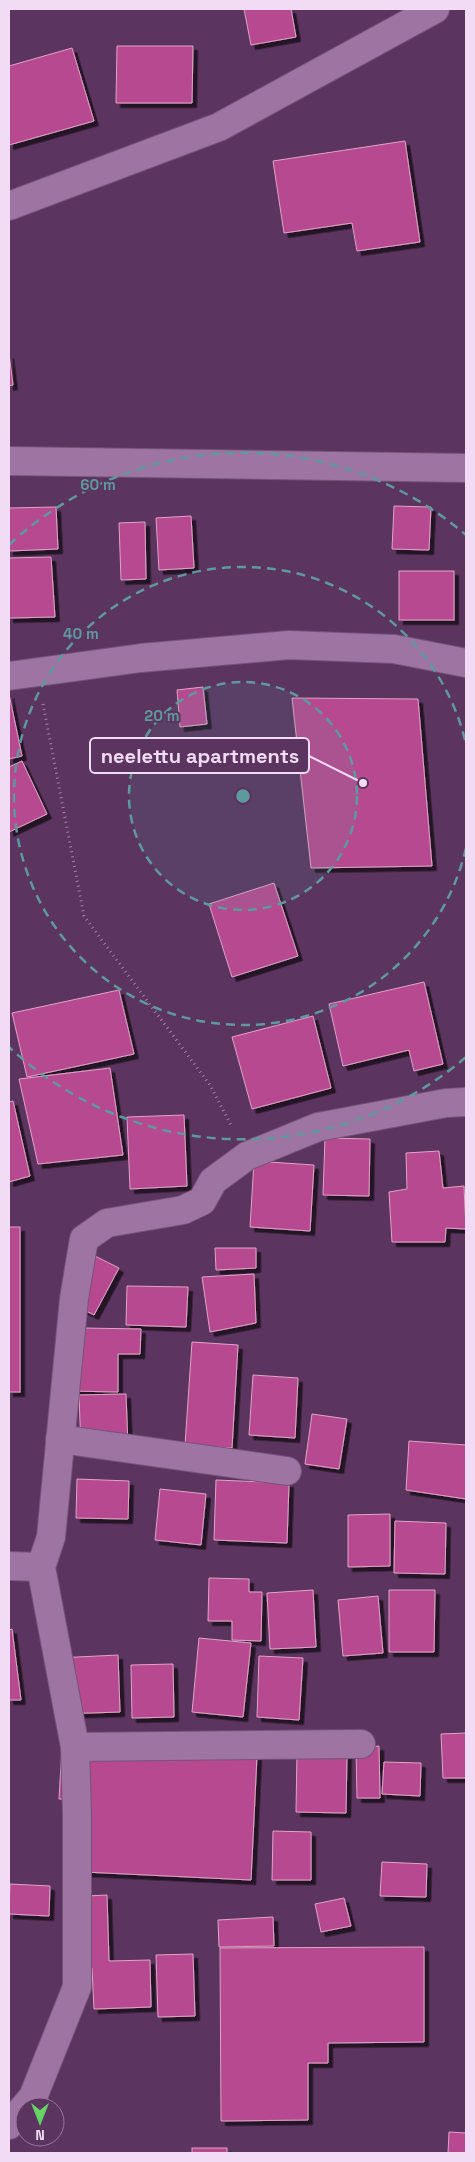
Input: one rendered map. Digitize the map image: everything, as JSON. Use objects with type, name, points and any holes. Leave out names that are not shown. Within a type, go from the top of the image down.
[{"type":"street","points":[[9,206],[218,127],[435,9]]},
{"type":"street","points":[[9,461],[466,468]]},
{"type":"street","points":[[9,676],[37,674],[141,658],[289,645],[394,649],[466,663]]},
{"type":"street","points":[[9,2125],[33,2097],[77,1987],[75,1747],[41,1568],[51,1537],[74,1299],[84,1239],[107,1223],[183,1210],[202,1202],[213,1181],[247,1156],[318,1127],[466,1102]]},
{"type":"street","points":[[60,1439],[287,1471]]},
{"type":"street","points":[[9,1566],[41,1568]]},
{"type":"street","points":[[75,1747],[361,1744]]},
{"type":"path","points":[[37,674],[84,916],[210,1085],[247,1156]]},
{"type":"building","points":[[244,9],[291,9],[296,37],[251,45]]},
{"type":"building","points":[[117,46],[193,46],[192,103],[116,103]]},
{"type":"building","points":[[72,48],[94,121],[9,145],[9,66]]},
{"type":"building","points":[[405,141],[420,242],[357,251],[352,223],[284,233],[273,161]]},
{"type":"building","points":[[9,354],[13,385],[9,386]]},
{"type":"building","points":[[394,506],[431,507],[429,550],[392,549]]},
{"type":"building","points":[[56,507],[58,549],[9,551],[9,508]]},
{"type":"building","points":[[191,516],[194,568],[159,570],[156,518]]},
{"type":"building","points":[[145,522],[146,579],[121,580],[119,523]]},
{"type":"building","points":[[51,557],[55,617],[9,618],[9,558]]},
{"type":"building","points":[[399,571],[454,571],[454,620],[399,620]]},
{"type":"building","points":[[203,687],[207,724],[180,727],[177,690]]},
{"type":"building","points":[[9,694],[22,756],[9,759]]},
{"type":"building","points":[[292,698],[418,699],[432,866],[311,868]]},
{"type":"building","points":[[22,761],[47,814],[9,832],[9,767]]},
{"type":"building","points":[[274,883],[298,956],[232,977],[209,904]]},
{"type":"building","points":[[424,982],[443,1064],[414,1071],[409,1050],[343,1066],[329,1004]]},
{"type":"building","points":[[119,990],[134,1054],[27,1077],[12,1013]]},
{"type":"building","points":[[313,1016],[331,1088],[252,1109],[232,1037]]},
{"type":"building","points":[[110,1068],[123,1155],[38,1164],[19,1079]]},
{"type":"building","points":[[13,1101],[30,1176],[9,1182],[9,1102]]},
{"type":"building","points":[[184,1115],[187,1186],[130,1189],[127,1117]]},
{"type":"building","points":[[325,1138],[370,1139],[369,1196],[323,1195]]},
{"type":"building","points":[[439,1151],[443,1188],[464,1186],[466,1229],[446,1228],[445,1242],[392,1242],[389,1192],[407,1189],[406,1153]]},
{"type":"building","points":[[254,1161],[314,1165],[310,1231],[250,1227]]},
{"type":"building","points":[[9,1227],[20,1227],[20,1392],[9,1392]]},
{"type":"building","points":[[215,1248],[256,1248],[256,1268],[216,1270]]},
{"type":"building","points":[[85,1251],[119,1268],[94,1315],[60,1298]]},
{"type":"building","points":[[254,1274],[256,1323],[210,1332],[202,1277]]},
{"type":"building","points":[[127,1286],[188,1287],[186,1327],[126,1325]]},
{"type":"building","points":[[83,1328],[141,1329],[140,1354],[118,1354],[118,1392],[70,1391],[71,1365],[82,1365]]},
{"type":"building","points":[[192,1342],[238,1345],[232,1448],[185,1445]]},
{"type":"building","points":[[253,1375],[298,1378],[295,1438],[249,1435]]},
{"type":"building","points":[[126,1394],[128,1447],[81,1449],[79,1395]]},
{"type":"building","points":[[312,1414],[347,1419],[339,1469],[305,1464]]},
{"type":"building","points":[[409,1441],[466,1445],[466,1499],[406,1490]]},
{"type":"building","points":[[77,1479],[129,1481],[128,1519],[76,1518]]},
{"type":"building","points":[[216,1480],[289,1483],[287,1543],[214,1540]]},
{"type":"building","points":[[160,1489],[206,1494],[201,1545],[155,1540]]},
{"type":"building","points":[[390,1514],[390,1566],[348,1567],[348,1515]]},
{"type":"building","points":[[395,1521],[446,1523],[445,1574],[394,1573]]},
{"type":"building","points":[[209,1578],[249,1579],[249,1592],[262,1592],[261,1641],[232,1640],[232,1621],[208,1621]]},
{"type":"building","points":[[313,1590],[316,1647],[270,1649],[267,1593]]},
{"type":"building","points":[[389,1590],[435,1590],[434,1652],[389,1652]]},
{"type":"building","points":[[378,1596],[383,1653],[343,1656],[338,1600]]},
{"type":"building","points":[[12,1629],[21,1700],[9,1700],[9,1630]]},
{"type":"building","points":[[199,1638],[251,1643],[243,1717],[192,1712]]},
{"type":"building","points":[[118,1655],[120,1712],[60,1714],[57,1658]]},
{"type":"building","points":[[259,1656],[303,1658],[299,1720],[257,1717]]},
{"type":"building","points":[[173,1664],[174,1717],[132,1718],[131,1665]]},
{"type":"building","points":[[466,1733],[466,1778],[443,1778],[441,1734]]},
{"type":"building","points":[[62,1746],[257,1756],[251,1880],[84,1872],[88,1801],[59,1799]]},
{"type":"building","points":[[379,1746],[380,1798],[357,1798],[356,1748]]},
{"type":"building","points":[[297,1751],[347,1753],[346,1813],[296,1812]]},
{"type":"building","points":[[384,1762],[421,1763],[420,1796],[382,1794]]},
{"type":"building","points":[[273,1831],[311,1832],[311,1880],[272,1880]]},
{"type":"building","points":[[382,1862],[427,1864],[426,1897],[380,1896]]},
{"type":"building","points":[[10,1884],[50,1886],[49,1916],[9,1914]]},
{"type":"building","points":[[107,1895],[109,1961],[150,1960],[151,2007],[94,2009],[92,1968],[87,1968],[86,1896]]},
{"type":"building","points":[[344,1898],[351,1926],[321,1932],[315,1904]]},
{"type":"building","points":[[273,1917],[274,1946],[219,1947],[218,1920]]},
{"type":"building","points":[[424,1947],[424,2042],[328,2043],[328,2063],[308,2063],[308,2120],[221,2121],[220,1948]]},
{"type":"building","points":[[193,1954],[195,2016],[158,2017],[156,1955]]},
{"type":"building","points":[[449,2132],[466,2133],[466,2153],[448,2153]]},
{"type":"building","points":[[192,2148],[227,2148],[227,2153],[192,2153]]},
{"type":"place","name":"neelettu apartments","points":[[363,783]]}]
